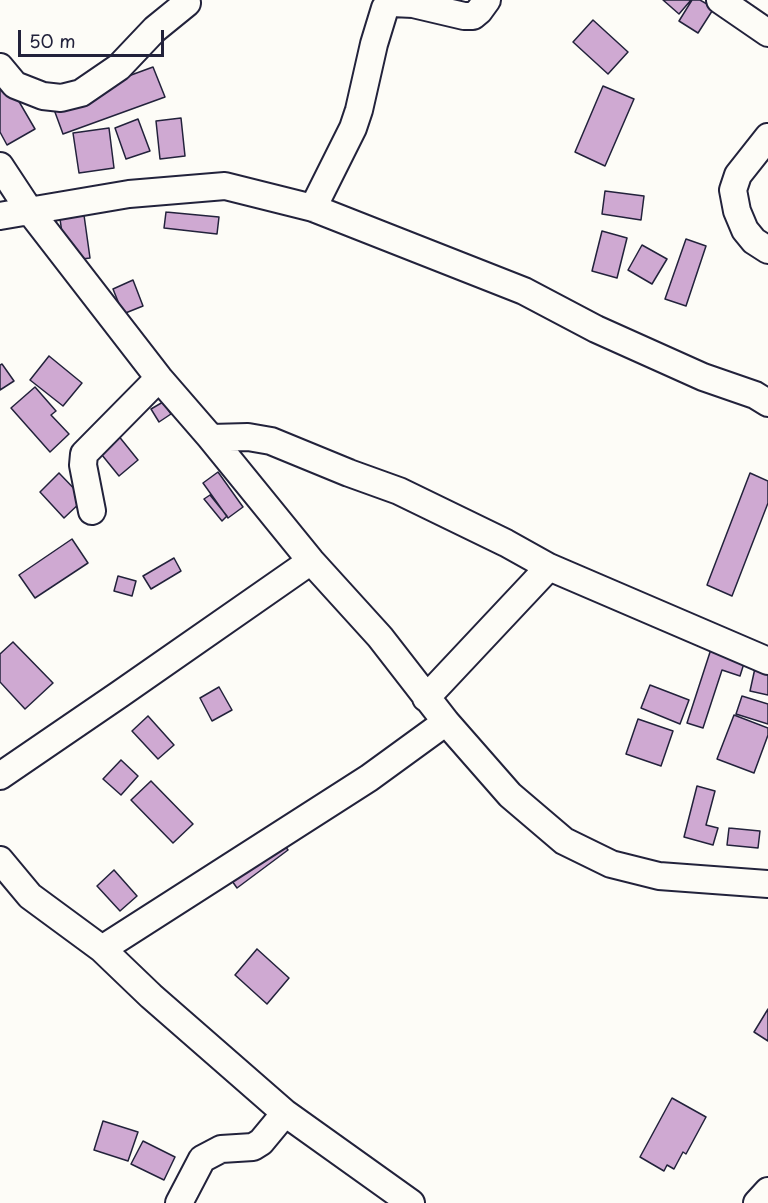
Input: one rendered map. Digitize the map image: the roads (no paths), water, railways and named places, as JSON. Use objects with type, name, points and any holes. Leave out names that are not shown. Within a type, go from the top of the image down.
[{"type":"street","points":[[313,208],[353,128],[385,8],[392,3],[413,4],[473,16],[487,0]]},
{"type":"street","points":[[720,0],[768,33]]},
{"type":"street","points":[[0,67],[15,85],[43,96],[61,98],[81,93],[119,67],[155,29],[187,3]]},
{"type":"street","points":[[768,137],[738,175],[733,190],[737,211],[745,230],[754,241],[768,250]]},
{"type":"street","points":[[0,166],[29,210],[159,378],[311,561],[380,637],[426,698],[510,795],[564,842],[611,864],[659,876],[768,884]]},
{"type":"street","points":[[0,216],[129,194],[225,186],[313,208],[524,291],[596,329],[704,377],[755,395],[768,403]]},
{"type":"street","points":[[92,511],[83,465],[84,454],[159,378]]},
{"type":"street","points":[[211,438],[248,437],[271,441],[349,474],[399,491],[506,543],[549,567],[768,661]]},
{"type":"street","points":[[0,776],[311,561]]},
{"type":"street","points":[[426,698],[549,567]]},
{"type":"street","points":[[102,949],[369,778],[446,722]]},
{"type":"street","points":[[0,860],[30,896],[102,949],[151,996],[285,1113],[411,1203]]},
{"type":"street","points":[[179,1203],[202,1159],[221,1149],[253,1147],[261,1142],[285,1113]]},
{"type":"street","points":[[757,1203],[768,1191]]}]
